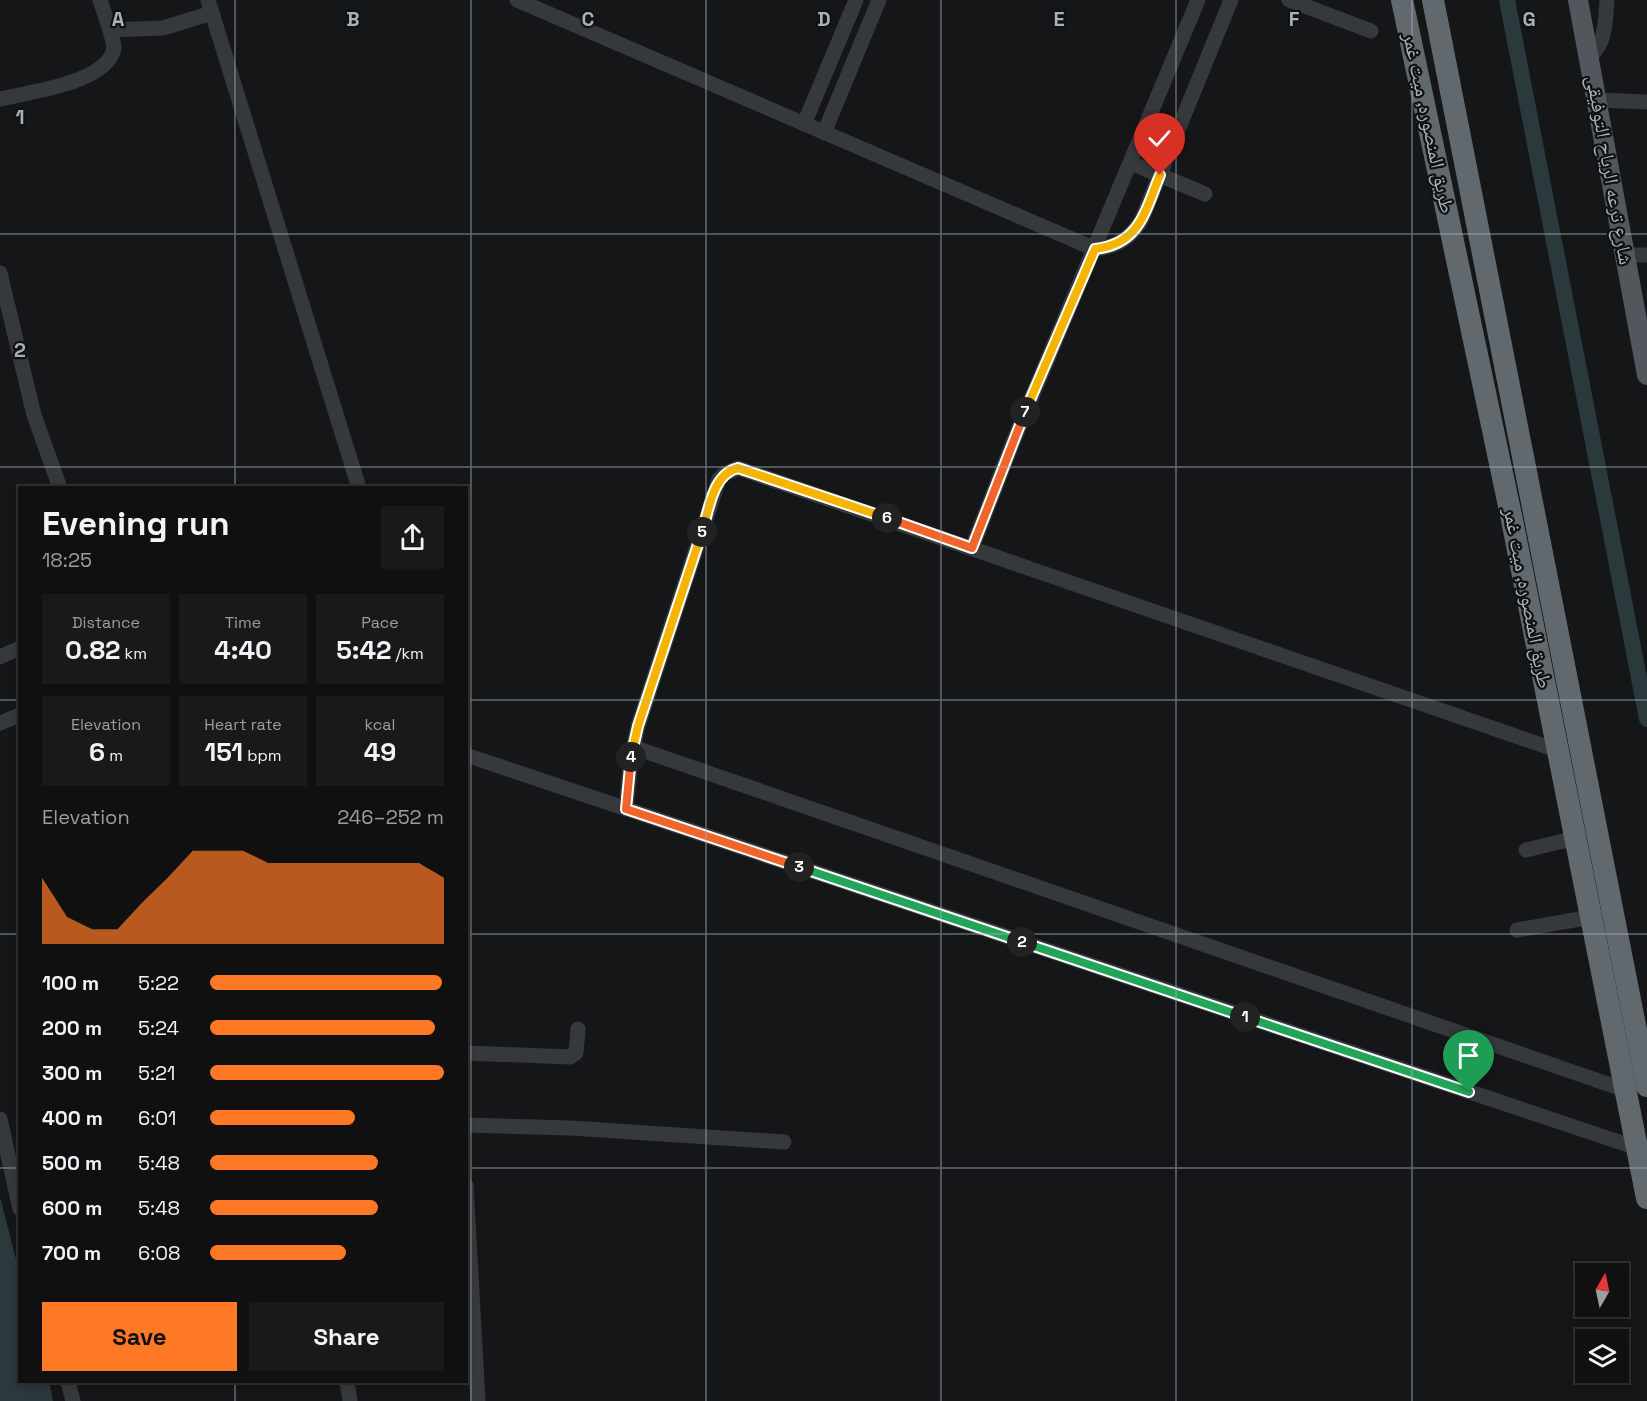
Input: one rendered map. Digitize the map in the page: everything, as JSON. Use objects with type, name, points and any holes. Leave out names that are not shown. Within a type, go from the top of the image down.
[{"type":"highway","name":"طريق المنصوره, ميت غمر","points":[[1402,0],[1591,917],[1636,1088]]},
{"type":"highway","name":"طريق المنصوره, ميت غمر","points":[[1433,0],[1636,1088],[1637,1148],[1647,1198]]},
{"type":"main road","name":"شارع ترعه الرياح التوفيقى","points":[[1578,0],[1647,373]]},
{"type":"street","points":[[0,99],[66,84],[102,69],[114,46],[100,0]]},
{"type":"street","points":[[517,0],[1095,249],[1116,245],[1133,233],[1160,175],[1227,1]]},
{"type":"street","points":[[804,124],[856,0]]},
{"type":"street","points":[[824,133],[879,0]]},
{"type":"street","points":[[972,548],[1013,442],[1198,0]]},
{"type":"street","points":[[1289,0],[1371,31]]},
{"type":"street","points":[[1589,57],[1598,49],[1603,38],[1607,0]]},
{"type":"street","points":[[110,30],[163,28],[210,6],[358,486]]},
{"type":"street","points":[[1597,100],[1647,102]]},
{"type":"street","points":[[1131,163],[1205,194]]},
{"type":"street","points":[[1626,255],[1647,255]]},
{"type":"street","points":[[0,275],[34,415],[59,486]]},
{"type":"street","points":[[626,809],[633,747],[719,479],[730,470],[745,469],[1558,751]]},
{"type":"street","points":[[0,657],[18,649]]},
{"type":"street","points":[[0,723],[18,716]]},
{"type":"street","points":[[633,747],[1636,1088]]},
{"type":"street","points":[[468,756],[1637,1148]]},
{"type":"street","points":[[1526,850],[1576,838]]},
{"type":"street","points":[[1517,930],[1591,917]]},
{"type":"street","points":[[468,1053],[570,1057],[576,1053],[578,1029]]},
{"type":"street","points":[[0,1119],[14,1156],[18,1191]]},
{"type":"street","points":[[468,1125],[554,1127],[784,1142]]},
{"type":"street","points":[[468,1221],[478,1401]]},
{"type":"street","points":[[68,1383],[73,1401]]},
{"type":"street","points":[[347,1383],[350,1401]]},
{"type":"shaded area","points":[[0,1197],[18,1267],[18,1383],[49,1383],[53,1401],[0,1401]]},
{"type":"waterway","points":[[1507,0],[1647,719]]},
{"type":"route","points":[[1160,175],[1141,221],[1133,233],[1122,242],[1109,248],[1095,249],[1013,442],[972,548],[745,469],[730,470],[719,479],[638,726],[631,758],[626,809],[1469,1092]]}]
